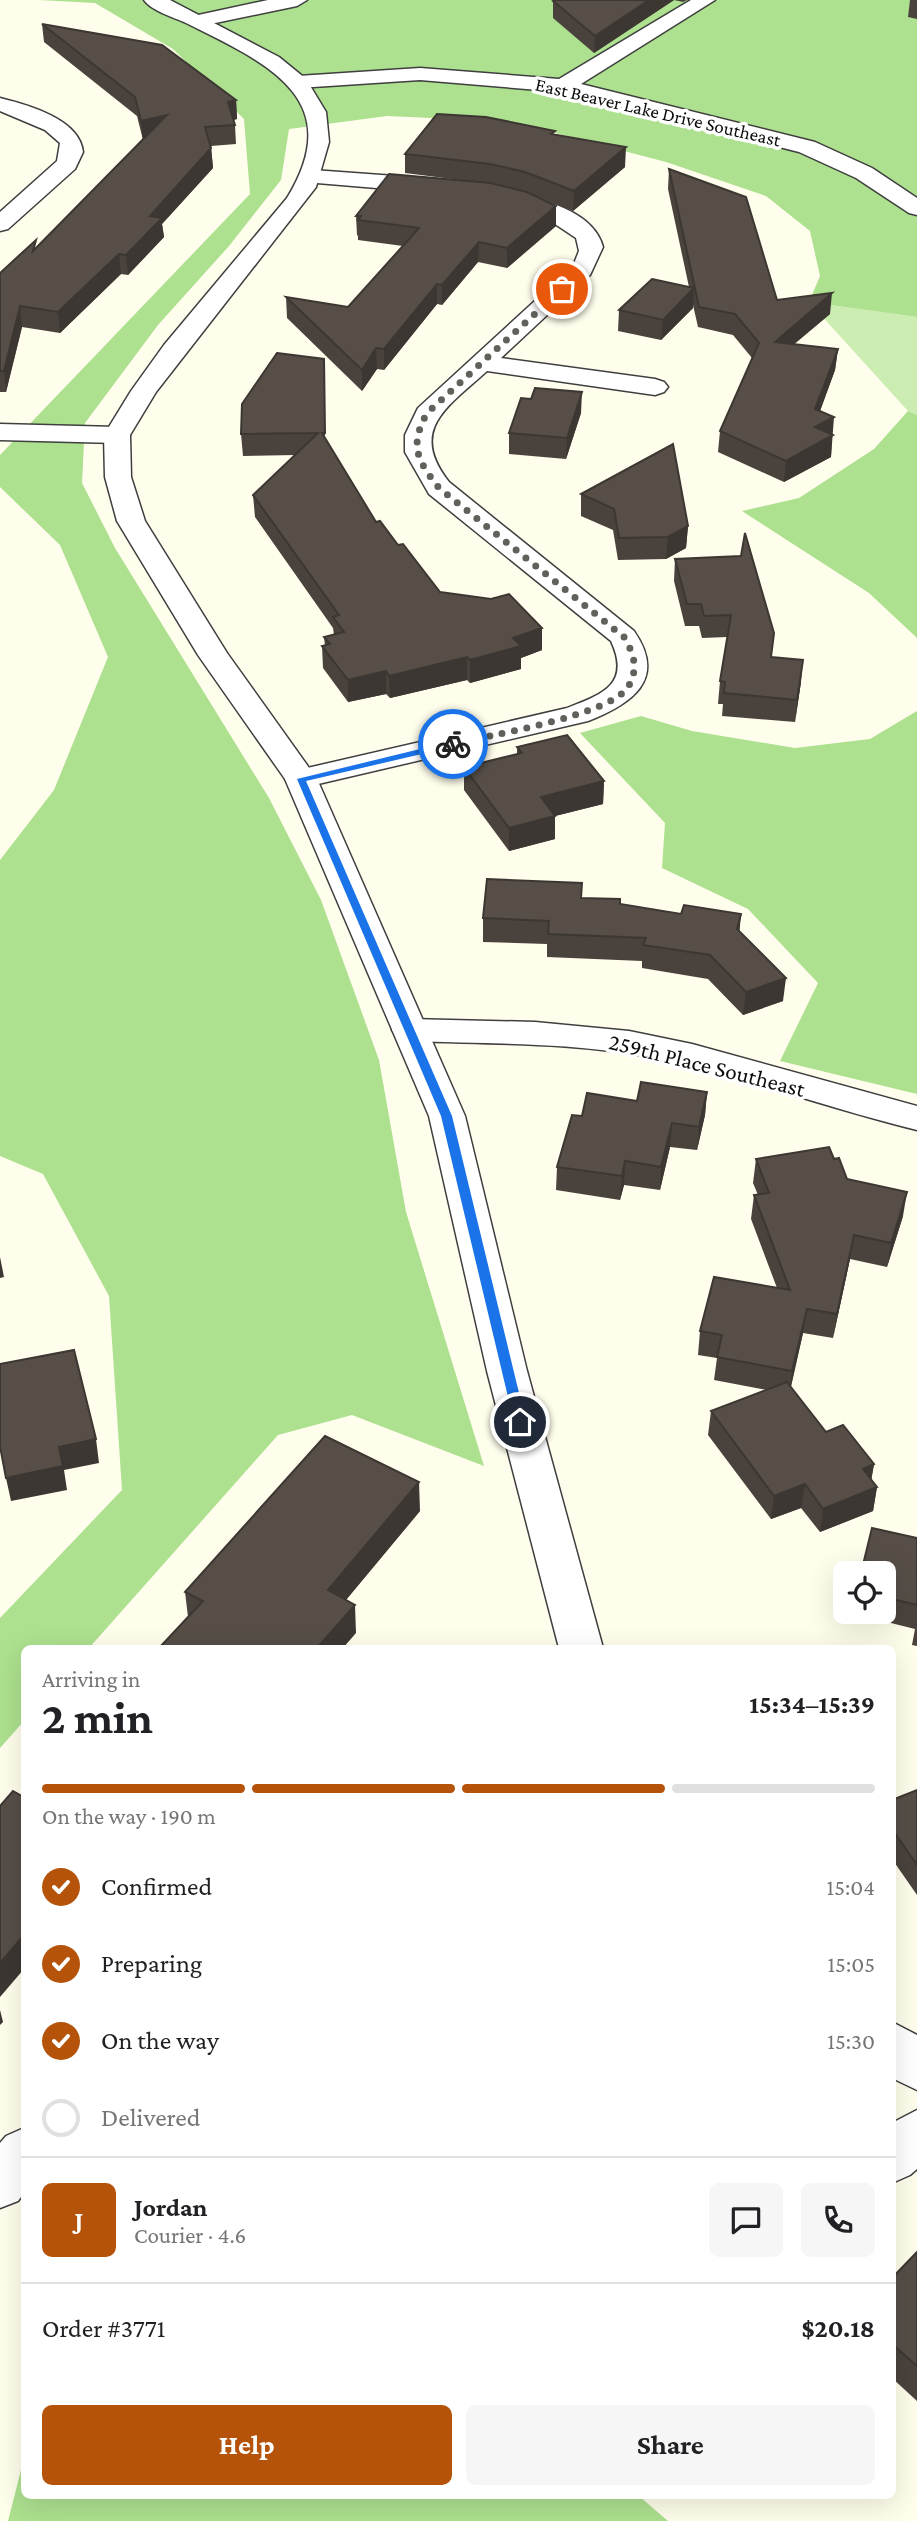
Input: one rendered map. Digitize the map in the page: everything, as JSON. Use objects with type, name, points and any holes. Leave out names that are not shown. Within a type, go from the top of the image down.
[{"type":"street","points":[[154,0],[278,65],[298,82],[318,122],[319,145],[313,177],[173,350],[117,435],[118,477],[131,521],[213,655],[301,779],[447,1116],[507,1371],[580,1645]]},
{"type":"street","points":[[196,21],[298,0]]},
{"type":"street","points":[[564,86],[705,0]]},
{"type":"street","name":"East Beaver Lake Drive Southeast","points":[[298,82],[420,74],[564,86],[807,147],[864,173],[917,208]]},
{"type":"street","points":[[0,104],[53,125],[71,141],[72,152],[67,164],[0,224]]},
{"type":"street","points":[[301,779],[577,715],[606,704],[626,690],[634,672],[635,654],[624,637],[439,488],[425,470],[416,433],[427,413],[582,270],[589,258],[591,244],[582,231],[563,218],[476,191],[313,177]]},
{"type":"street","points":[[482,363],[654,387]]},
{"type":"street","points":[[0,432],[117,435]]},
{"type":"street","name":"259th Place Southeast","points":[[410,1030],[592,1037],[660,1048],[863,1107],[917,1118]]},
{"type":"street","points":[[896,2049],[917,2067]]},
{"type":"street","points":[[896,2154],[917,2134]]},
{"type":"street","points":[[0,2182],[21,2157]]},
{"type":"green space","points":[[39,0],[917,0],[917,317],[809,302],[820,276],[810,231],[766,196],[666,162],[548,131],[477,120],[387,116],[289,129],[281,180],[229,246],[158,325],[85,423],[82,483],[115,548],[269,798],[321,900],[379,1060],[406,1212],[484,1466],[352,1415],[278,1435],[92,1645],[21,1645],[21,1724],[0,1748],[0,1618],[122,1490],[109,1296],[43,1174],[0,1156],[0,860],[54,790],[108,657],[60,545],[0,487],[0,455],[250,194],[244,119],[173,49],[95,3]]},
{"type":"green space","points":[[809,302],[917,317],[917,415],[908,411]]},
{"type":"green space","points":[[908,411],[917,415],[917,638],[869,593],[742,511],[799,498],[874,449]]},
{"type":"green space","points":[[917,711],[917,1094],[780,1061],[818,983],[748,909],[662,868],[665,823],[580,733],[641,716],[692,731],[795,748],[870,739]]},
{"type":"green space","points":[[21,2470],[21,2499],[642,2499],[668,2521],[8,2521]]},
{"type":"building","points":[[649,0],[595,36],[553,1]]},
{"type":"building","points":[[42,24],[162,45],[236,100],[228,102],[235,125],[205,127],[211,148],[150,216],[162,218],[126,255],[119,254],[58,312],[20,306],[4,371],[0,371],[0,273],[36,240],[33,251],[167,115],[141,121],[135,97]]},
{"type":"building","points":[[437,114],[486,117],[555,131],[551,134],[626,147],[574,191],[525,172],[490,164],[405,154]]},
{"type":"building","points":[[669,169],[746,197],[777,300],[832,293],[775,342],[838,349],[815,409],[834,417],[815,427],[833,435],[786,461],[720,431],[759,343],[735,314],[699,307]]},
{"type":"building","points":[[389,174],[491,183],[527,192],[556,206],[507,248],[479,242],[442,285],[437,284],[384,349],[376,348],[362,370],[286,297],[348,307],[419,228],[358,220],[361,216],[356,216]]},
{"type":"building","points":[[652,279],[694,288],[663,320],[619,310]]},
{"type":"building","points":[[277,353],[324,359],[325,433],[322,433],[376,522],[380,521],[398,545],[403,544],[440,592],[491,599],[509,594],[542,628],[513,638],[521,646],[470,660],[467,657],[389,676],[386,671],[348,680],[322,646],[330,644],[324,637],[344,632],[333,617],[339,615],[253,495],[318,433],[241,434],[242,404]]},
{"type":"building","points":[[535,388],[582,392],[567,438],[509,433],[521,398],[531,399]]},
{"type":"building","points":[[673,444],[688,526],[668,537],[619,538],[614,509],[581,494]]},
{"type":"building","points":[[745,533],[774,633],[771,657],[803,660],[797,700],[724,693],[725,682],[720,681],[731,615],[704,616],[701,604],[687,604],[675,559],[741,556]]},
{"type":"building","points":[[567,735],[604,781],[541,797],[555,816],[509,828],[464,767],[522,753],[517,747]]},
{"type":"building","points":[[487,879],[582,883],[581,898],[620,899],[620,904],[681,914],[684,905],[741,914],[737,929],[786,978],[746,992],[710,955],[643,945],[646,938],[548,934],[549,921],[483,918]]},
{"type":"building","points":[[641,1082],[707,1092],[699,1127],[672,1123],[661,1167],[625,1161],[622,1176],[557,1167],[572,1115],[582,1116],[587,1093],[637,1101]]},
{"type":"building","points":[[829,1147],[834,1159],[839,1158],[847,1179],[907,1192],[891,1243],[854,1235],[837,1314],[807,1309],[792,1371],[717,1357],[722,1335],[700,1331],[714,1277],[790,1290],[754,1195],[769,1193],[756,1159]]},
{"type":"building","points":[[74,1350],[96,1439],[59,1447],[63,1466],[6,1478],[0,1446],[0,1364]]},
{"type":"building","points":[[787,1382],[826,1432],[843,1425],[874,1464],[863,1469],[877,1487],[823,1509],[805,1484],[774,1496],[711,1411]]},
{"type":"building","points":[[325,1436],[419,1482],[328,1590],[355,1605],[320,1645],[162,1645],[203,1601],[185,1592]]},
{"type":"building","points":[[872,1528],[917,1538],[917,1605],[896,1600],[896,1561],[864,1561]]},
{"type":"building","points":[[917,1790],[917,1865],[896,1835],[896,1798]]},
{"type":"building","points":[[13,1791],[21,1795],[21,1938],[0,1963],[0,1806]]},
{"type":"building","points":[[917,2252],[917,2366],[896,2348],[896,2274]]},
{"type":"way so far","points":[[453,744],[577,715],[606,704],[626,690],[634,672],[635,654],[624,637],[439,488],[425,470],[418,452],[416,433],[427,413],[562,289]]},
{"type":"route","points":[[453,744],[301,779],[447,1116],[520,1422]]}]
